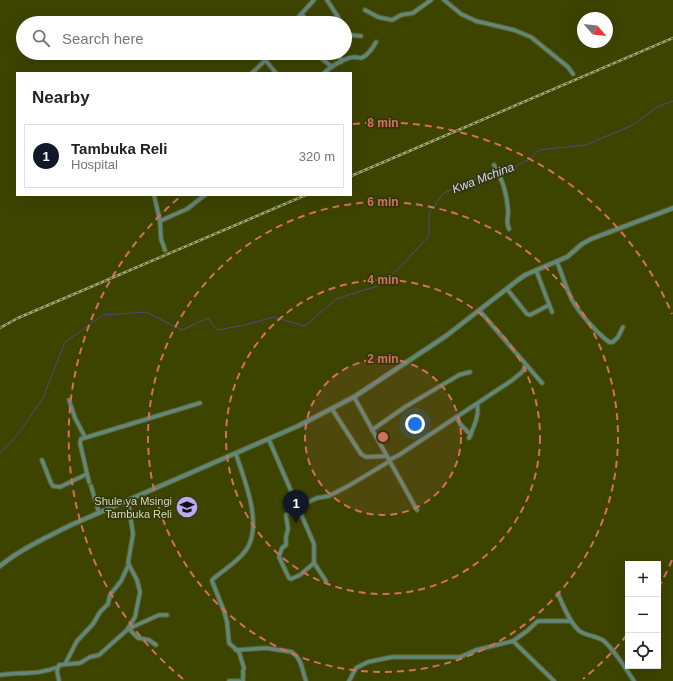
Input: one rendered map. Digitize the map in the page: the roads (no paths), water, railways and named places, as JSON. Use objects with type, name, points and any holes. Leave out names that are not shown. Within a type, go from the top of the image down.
[{"type":"street","points":[[301,14],[314,0]]},
{"type":"street","points":[[327,0],[337,16]]},
{"type":"street","points":[[365,10],[378,17],[392,20],[401,15],[413,13],[431,0]]},
{"type":"street","points":[[444,0],[455,10],[471,19],[514,30],[531,38],[568,67],[573,74]]},
{"type":"street","points":[[352,35],[361,36]]},
{"type":"street","points":[[352,58],[362,57],[371,50],[376,42]]},
{"type":"street","points":[[323,60],[332,67]]},
{"type":"street","points":[[325,72],[347,60]]},
{"type":"street","points":[[253,72],[266,61],[275,72]]},
{"type":"street","points":[[494,164],[500,175],[506,198],[509,212],[506,221],[509,229]]},
{"type":"street","points":[[154,196],[160,221],[161,239],[165,250]]},
{"type":"street","points":[[160,221],[187,209],[204,196]]},
{"type":"street","points":[[0,566],[9,559],[47,537],[128,500],[268,440],[332,409],[354,397],[446,336],[522,277],[567,257],[582,244],[591,239],[673,208]]},
{"type":"street","points":[[557,262],[574,302],[602,336],[608,342],[612,343],[618,337],[623,328]]},
{"type":"street","points":[[536,270],[552,312]]},
{"type":"street","points":[[507,289],[527,314],[530,315],[549,305]]},
{"type":"street","points":[[479,310],[542,383]]},
{"type":"street","points":[[314,563],[300,575],[290,579],[279,557],[282,548],[286,545],[288,529],[286,515],[297,506],[317,498],[329,496],[350,486],[511,381],[527,366]]},
{"type":"street","points":[[372,430],[406,407],[459,375],[470,372]]},
{"type":"street","points":[[354,397],[417,510]]},
{"type":"street","points":[[70,400],[75,418],[85,437]]},
{"type":"street","points":[[99,513],[87,474],[80,443],[81,439],[200,403]]},
{"type":"street","points":[[456,417],[470,436],[477,412],[477,404]]},
{"type":"street","points":[[332,409],[361,454],[366,457],[387,456]]},
{"type":"street","points":[[268,440],[314,544],[314,563],[326,581]]},
{"type":"street","points":[[229,681],[241,681],[244,668],[239,652],[229,643],[226,616],[212,581],[244,552],[248,546],[252,534],[252,516],[249,496],[236,454]]},
{"type":"street","points":[[42,460],[53,486],[60,487],[87,474]]},
{"type":"street","points":[[128,500],[133,534],[128,559],[137,580],[140,592],[135,617],[128,629]]},
{"type":"street","points":[[65,664],[71,649],[108,604],[110,595],[121,581],[129,564]]},
{"type":"street","points":[[558,594],[577,630],[596,637],[606,644],[634,681]]},
{"type":"street","points":[[0,675],[15,673],[35,674],[58,667],[59,665],[82,662],[90,657],[98,656],[128,629],[159,615],[167,614]]},
{"type":"street","points":[[349,681],[356,668],[368,662],[392,657],[460,657],[476,650],[514,641],[538,621],[572,621]]},
{"type":"street","points":[[128,629],[138,638],[149,640],[156,645]]},
{"type":"street","points":[[514,641],[554,681]]},
{"type":"street","points":[[236,650],[272,648],[292,652],[296,654],[301,661],[306,681]]},
{"type":"street","points":[[58,667],[57,675],[59,681]]},
{"type":"waterway","name":"Kwa Mchina","points":[[0,453],[18,434],[43,398],[65,342],[103,315],[146,312],[182,330],[208,318],[217,330],[245,325],[273,317],[305,326],[336,299],[384,284],[429,236],[429,213],[444,193],[471,180],[500,175],[531,158],[539,150],[585,145],[633,125],[657,107],[673,101]]},
{"type":"railway","points":[[352,176],[673,38]]},
{"type":"railway","points":[[0,328],[18,318],[304,196]]},
{"type":"place","name":"Shule ya Msingi Tambuka Reli","points":[[187,507]]},
{"type":"place","name":"Tambuka Reli","points":[[296,523]]}]
